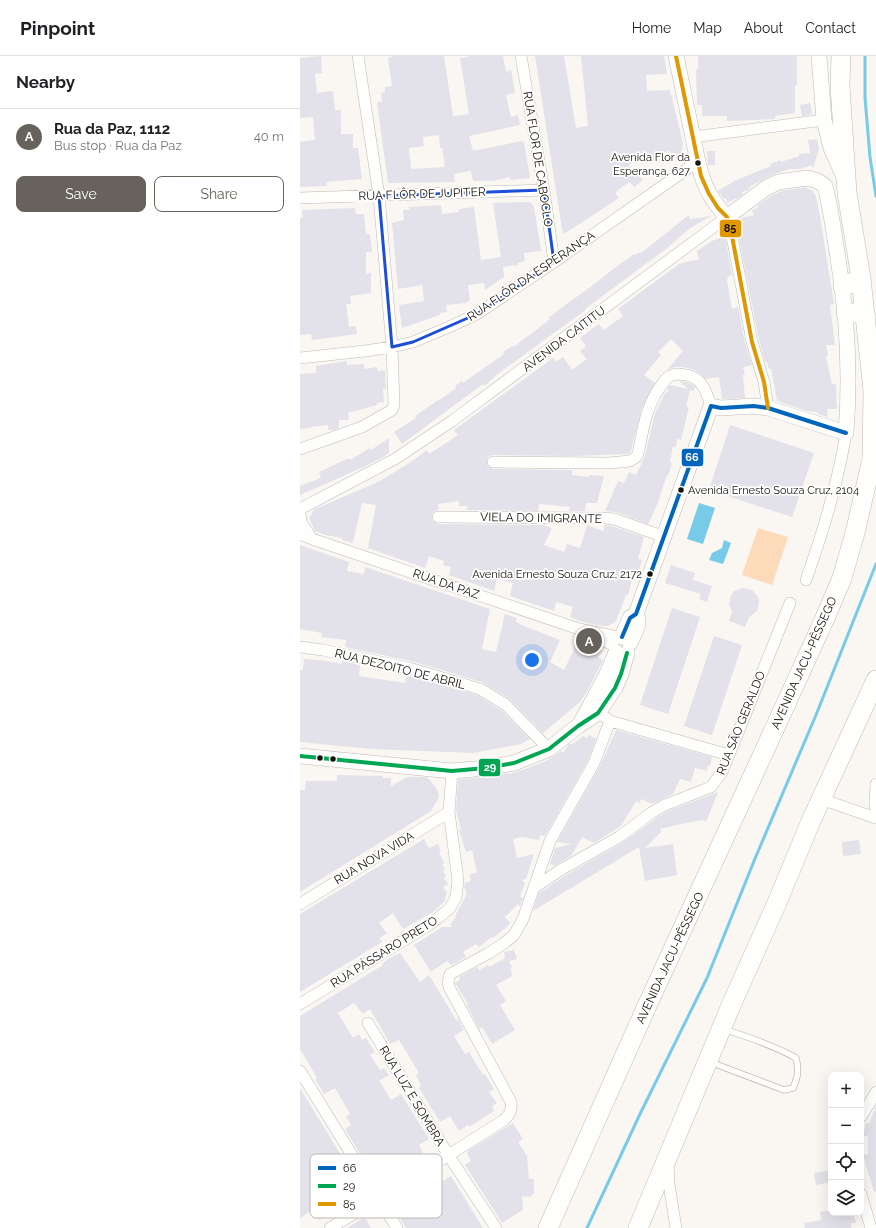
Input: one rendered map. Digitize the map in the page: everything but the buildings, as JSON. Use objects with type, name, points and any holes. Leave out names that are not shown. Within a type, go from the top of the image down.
[{"type":"highway","name":"AVENIDA JACU-PÊSSEGO","points":[[548,1228],[643,1015],[842,578],[855,533],[872,459],[873,391],[866,317],[846,180],[840,86],[841,56]]},
{"type":"highway","points":[[843,288],[861,278]]},
{"type":"highway","points":[[846,313],[858,313],[866,317]]},
{"type":"highway","points":[[638,1228],[821,799],[876,680]]},
{"type":"street","points":[[300,449],[362,427],[392,410],[394,405],[395,397],[392,347],[379,196],[358,56]]},
{"type":"street","name":"RUA FLOR DE CABOCLO","points":[[521,56],[544,190],[554,262]]},
{"type":"street","points":[[676,56],[701,176],[709,194],[718,208],[727,217],[731,232],[752,342],[764,382],[768,408]]},
{"type":"street","points":[[819,56],[824,120],[830,148],[846,180]]},
{"type":"street","points":[[693,137],[824,120]]},
{"type":"street","name":"RUA FLÔR DA ESPERANÇA","points":[[300,358],[392,347],[412,342],[477,314],[697,162]]},
{"type":"street","name":"AVENIDA CAITITU","points":[[300,509],[395,459],[452,421],[766,188],[778,182],[807,178],[818,181],[825,186],[843,288]]},
{"type":"street","name":"RUA FLÔR DE JUPITER","points":[[300,198],[544,190]]},
{"type":"street","points":[[806,580],[829,509],[846,433],[848,401],[846,313],[843,288]]},
{"type":"street","points":[[300,756],[452,770],[486,768],[514,763],[549,749],[578,726],[599,713],[615,688],[621,674],[621,644],[630,618],[636,614],[711,406],[705,388],[698,380],[689,376],[676,374],[671,375],[663,382],[654,394],[647,409],[638,454],[636,458],[630,461],[609,463],[493,462]]},
{"type":"street","points":[[711,406],[721,408],[754,406],[768,408],[846,433]]},
{"type":"street","points":[[300,513],[301,522],[312,539]]},
{"type":"street","name":"VIELA DO IMIGRANTE","points":[[438,517],[604,518],[614,519],[665,537]]},
{"type":"street","name":"RUA DA PAZ","points":[[300,534],[621,644]]},
{"type":"street","name":"RUA SÃO GERALDO","points":[[535,887],[562,869],[619,837],[651,813],[665,805],[711,787],[722,772],[790,603]]},
{"type":"street","name":"RUA DEZOITO DE ABRIL","points":[[300,647],[323,650],[409,668],[480,689],[504,704],[549,749]]},
{"type":"street","points":[[599,713],[729,755]]},
{"type":"street","points":[[442,1160],[504,1120],[512,1111],[511,1102],[449,987],[448,982],[450,974],[489,953],[514,935],[523,919],[550,841],[594,763],[599,713]]},
{"type":"street","name":"RUA PÁSSARO PRETO","points":[[300,1004],[432,923],[450,908],[456,897],[458,880],[449,812],[452,770]]},
{"type":"street","points":[[876,784],[876,811]]},
{"type":"street","points":[[821,799],[876,818]]},
{"type":"street","name":"RUA NOVA VIDA","points":[[300,904],[449,812]]},
{"type":"street","name":"RUA LUZ E SOMBRA","points":[[368,1023],[449,1156],[496,1228]]},
{"type":"street","points":[[300,1070],[351,1154]]},
{"type":"street","points":[[864,1112],[876,1092]]},
{"type":"street","points":[[668,1158],[669,1184],[676,1228]]},
{"type":"street","points":[[864,1204],[871,1228]]},
{"type":"street","points":[[330,1228],[347,1218]]},
{"type":"street","points":[[391,1218],[397,1228]]},
{"type":"lane","points":[[708,1062],[784,1090],[793,1088],[798,1077],[798,1065],[796,1058],[752,1038],[722,1029]]},
{"type":"highlighted area","points":[[544,190],[554,262],[477,314],[413,342],[392,347],[379,196]]},
{"type":"shaded area","points":[[758,528],[788,537],[772,585],[742,575]]},
{"type":"water","points":[[699,503],[715,508],[703,544],[687,539]]},
{"type":"water","points":[[724,540],[731,543],[723,564],[709,560],[712,553],[722,548]]},
{"type":"waterway","points":[[865,56],[865,98],[870,157],[876,196]]},
{"type":"waterway","points":[[587,1228],[640,1114],[707,978],[754,861],[816,715],[876,564]]},
{"type":"transit line","name":"85","points":[[676,56],[701,176],[709,194],[718,208],[727,217],[731,231],[752,342],[764,382],[768,408]]},
{"type":"transit line","name":"66","points":[[622,637],[630,618],[636,614],[711,406],[721,408],[754,406],[768,408],[846,433]]},
{"type":"transit line","name":"29","points":[[300,756],[452,771],[486,768],[514,763],[549,749],[578,726],[598,713],[615,688],[627,653]]},
{"type":"place","name":"Avenida Flor da Esperança, 627","points":[[698,163]]},
{"type":"place","name":"Avenida Ernesto Souza Cruz, 2104","points":[[681,490]]},
{"type":"place","name":"Avenida Ernesto Souza Cruz, 2172","points":[[650,574]]},
{"type":"place","name":"Rua da Paz, 1112","points":[[589,641]]}]
